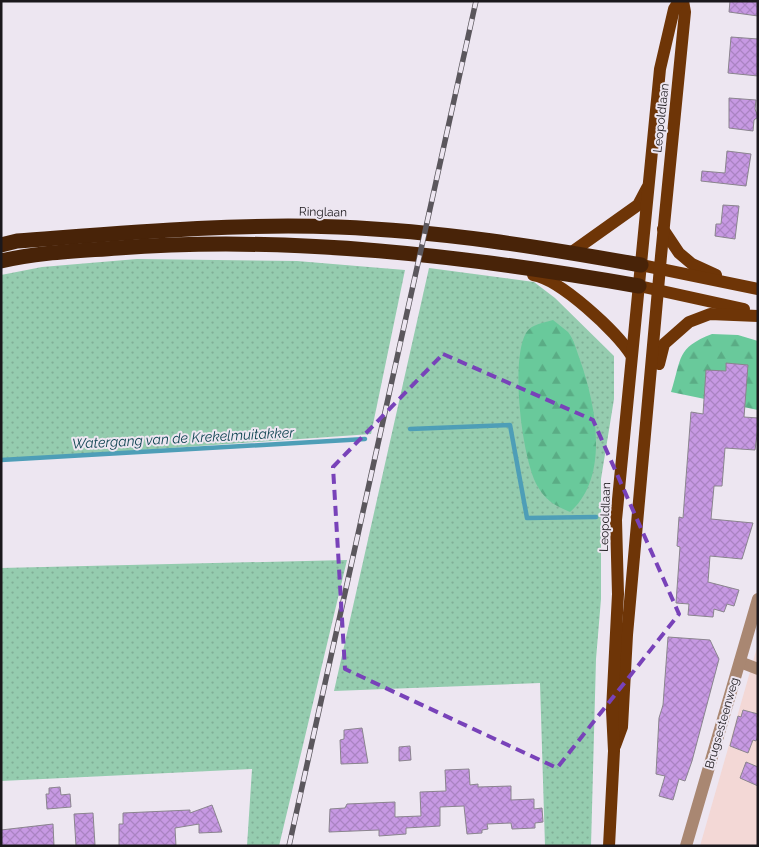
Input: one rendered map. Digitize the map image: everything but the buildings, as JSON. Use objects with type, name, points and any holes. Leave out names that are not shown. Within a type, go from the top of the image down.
[{"type":"highway","name":"Ringlaan","points":[[1,245],[17,241],[170,229],[303,226],[447,235],[572,252],[641,265]]},
{"type":"highway","points":[[1,261],[45,254],[172,244],[233,243],[395,252],[509,265],[639,286]]},
{"type":"main road","name":"Leopoldlaan","points":[[609,846],[614,751],[612,710],[618,594],[616,520],[660,69],[674,9],[678,1]]},
{"type":"main road","name":"Leopoldlaan","points":[[614,751],[622,727],[633,572],[663,229],[685,12],[683,1]]},
{"type":"main road","points":[[572,252],[638,204],[649,185]]},
{"type":"main road","points":[[663,229],[679,253],[692,264],[708,270],[726,282]]},
{"type":"main road","points":[[509,265],[519,274],[543,276],[558,284],[615,335],[631,355]]},
{"type":"main road","points":[[641,265],[758,289]]},
{"type":"main road","points":[[639,286],[737,307],[758,315]]},
{"type":"main road","points":[[650,383],[658,366],[664,344],[690,322],[710,314],[758,315]]},
{"type":"street","name":"Brugsesteenweg","points":[[686,846],[758,599]]},
{"type":"street","points":[[740,662],[758,669]]},
{"type":"highlighted area","points":[[443,354],[593,420],[679,614],[557,768],[345,669],[333,467]]},
{"type":"shaded area","points":[[758,644],[758,846],[700,846]]},
{"type":"green space","points":[[137,259],[297,261],[405,270],[371,434],[1,460],[1,275],[42,267]]},
{"type":"green space","points":[[429,268],[534,282],[555,298],[614,356],[614,399],[601,479],[601,599],[596,659],[591,846],[545,846],[540,683],[334,691]]},
{"type":"green space","points":[[553,320],[568,332],[574,342],[591,398],[596,440],[591,480],[583,497],[570,512],[560,508],[544,496],[538,487],[527,456],[520,410],[519,365],[521,346],[528,330]]},
{"type":"green space","points":[[712,334],[738,335],[758,341],[758,410],[671,392],[679,362],[686,350],[700,339]]},
{"type":"green space","points":[[347,560],[279,846],[247,846],[252,769],[1,781],[1,568]]},
{"type":"waterway","points":[[410,429],[510,425],[527,518],[596,517]]},
{"type":"waterway","name":"Watergang van de Krekelmuitakker","points":[[1,460],[365,439]]},
{"type":"railway","points":[[289,846],[476,1]]}]
